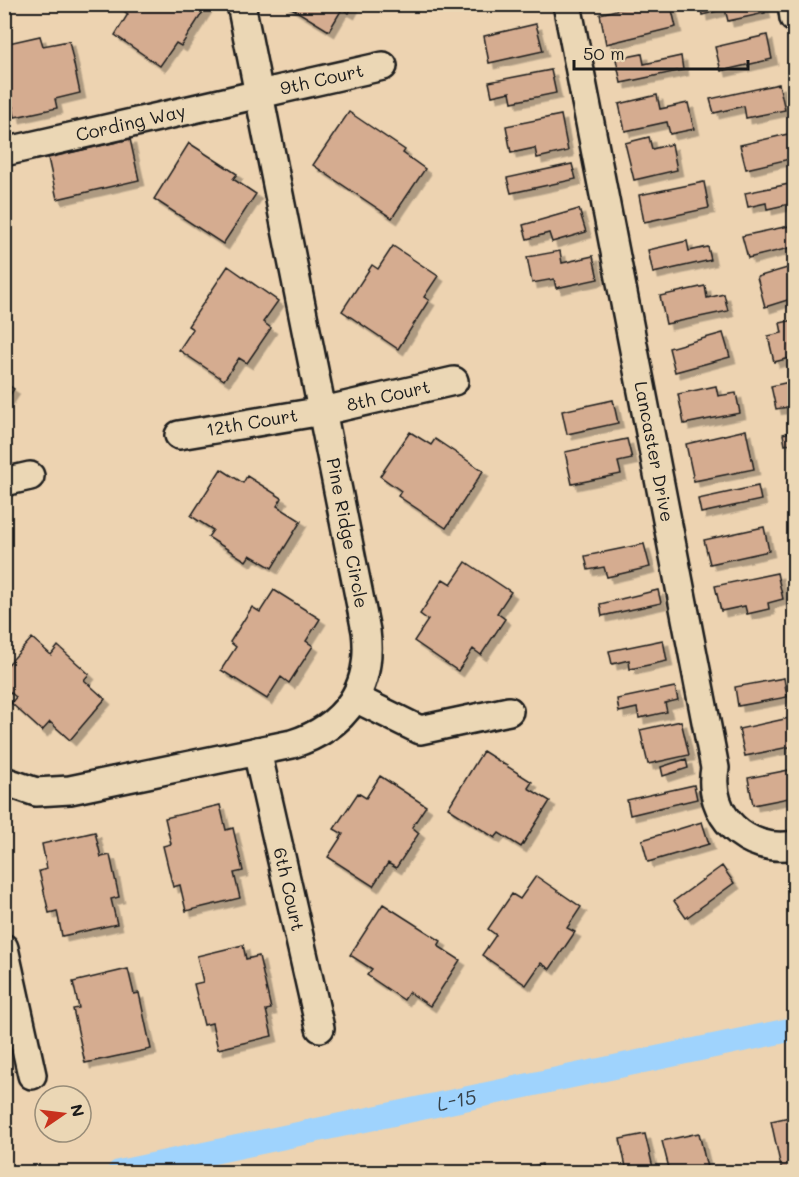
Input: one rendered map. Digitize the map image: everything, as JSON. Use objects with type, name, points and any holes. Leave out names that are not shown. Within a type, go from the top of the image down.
[{"type":"street","name":"Pine Ridge Circle","points":[[6,788],[36,792],[70,790],[292,744],[324,730],[338,720],[355,698],[367,666],[368,649],[323,411],[241,4]]},
{"type":"street","name":"Lancaster Drive","points":[[567,4],[715,768],[711,785],[715,802],[724,817],[751,839],[768,845],[795,845]]},
{"type":"street","points":[[792,4],[795,18]]},
{"type":"street","name":"9th Court","points":[[259,94],[383,66]]},
{"type":"street","name":"Cording Way","points":[[4,152],[259,94]]},
{"type":"street","name":"8th Court","points":[[323,411],[454,381]]},
{"type":"street","name":"12th Court","points":[[179,435],[323,411]]},
{"type":"street","points":[[355,698],[420,730],[509,711]]},
{"type":"street","name":"6th Court","points":[[257,751],[320,1028]]},
{"type":"street","points":[[4,948],[32,1075]]},
{"type":"building","points":[[124,4],[208,4],[181,46],[176,43],[160,66],[115,35],[128,14],[121,9]]},
{"type":"building","points":[[285,4],[354,4],[349,13],[342,9],[329,31]]},
{"type":"building","points":[[640,4],[651,4],[652,10],[671,6],[676,27],[606,44],[600,14]]},
{"type":"building","points":[[700,4],[763,4],[765,13],[728,21],[725,9],[702,15]]},
{"type":"building","points":[[536,24],[543,51],[489,63],[484,36]]},
{"type":"building","points":[[767,35],[772,59],[721,71],[715,47]]},
{"type":"building","points":[[40,36],[43,46],[69,41],[80,93],[55,99],[57,108],[15,117],[13,107],[4,109],[4,44]]},
{"type":"building","points":[[642,54],[644,64],[681,56],[683,70],[621,83],[616,59]]},
{"type":"building","points":[[551,70],[556,93],[512,102],[510,92],[492,96],[489,82]]},
{"type":"building","points":[[779,84],[785,110],[746,118],[744,106],[714,113],[710,99]]},
{"type":"building","points":[[657,95],[660,109],[688,103],[694,129],[670,134],[667,122],[625,131],[619,104]]},
{"type":"building","points":[[349,112],[405,150],[403,153],[425,169],[392,218],[313,165]]},
{"type":"building","points":[[561,115],[568,151],[537,158],[535,148],[511,153],[506,126]]},
{"type":"building","points":[[788,134],[794,158],[746,169],[740,145]]},
{"type":"building","points":[[649,137],[652,149],[672,144],[677,170],[634,180],[625,143]]},
{"type":"building","points":[[130,139],[139,180],[57,199],[48,158]]},
{"type":"building","points":[[189,143],[237,174],[233,179],[256,194],[223,244],[154,199]]},
{"type":"building","points":[[572,164],[576,179],[511,193],[507,178]]},
{"type":"building","points":[[704,182],[709,208],[644,222],[639,195]]},
{"type":"building","points":[[794,183],[794,203],[767,209],[766,203],[748,207],[745,193]]},
{"type":"building","points":[[579,209],[586,232],[552,242],[549,233],[527,239],[523,225]]},
{"type":"building","points":[[794,225],[794,247],[748,258],[742,236]]},
{"type":"building","points":[[687,241],[689,251],[708,247],[711,260],[653,273],[648,250]]},
{"type":"building","points":[[393,246],[438,276],[424,297],[429,300],[398,349],[342,311],[372,265],[378,269]]},
{"type":"building","points":[[560,251],[562,263],[593,256],[598,279],[556,288],[554,279],[532,283],[527,257]]},
{"type":"building","points":[[228,266],[278,301],[263,322],[271,328],[247,363],[239,358],[224,380],[179,350],[193,329],[188,326]]},
{"type":"building","points":[[794,266],[794,298],[765,307],[757,277]]},
{"type":"building","points":[[705,286],[707,298],[724,294],[728,311],[666,324],[660,296]]},
{"type":"building","points":[[794,320],[794,357],[774,362],[768,336],[782,333],[780,323]]},
{"type":"building","points":[[723,333],[730,357],[675,372],[669,348]]},
{"type":"building","points":[[794,381],[794,406],[776,409],[771,386]]},
{"type":"building","points":[[4,382],[14,389],[4,404]]},
{"type":"building","points":[[716,386],[718,396],[736,393],[740,413],[684,424],[678,394]]},
{"type":"building","points":[[613,400],[618,423],[567,434],[562,411]]},
{"type":"building","points":[[746,430],[754,469],[694,481],[686,444]]},
{"type":"building","points":[[794,431],[794,443],[785,445],[783,434]]},
{"type":"building","points":[[410,432],[431,445],[435,439],[483,471],[446,528],[398,496],[401,491],[380,476]]},
{"type":"building","points":[[627,439],[632,459],[618,462],[621,474],[572,484],[565,452]]},
{"type":"building","points":[[221,469],[243,483],[247,476],[282,498],[277,506],[301,521],[272,568],[250,555],[246,561],[208,537],[213,530],[191,516]]},
{"type":"building","points":[[758,486],[761,500],[701,513],[698,499]]},
{"type":"building","points":[[764,527],[769,551],[710,564],[704,540]]},
{"type":"building","points":[[644,544],[650,567],[607,577],[604,567],[588,570],[585,556]]},
{"type":"building","points":[[466,562],[511,592],[497,613],[505,619],[481,655],[473,649],[458,671],[414,641],[428,620],[420,614],[443,579],[451,584]]},
{"type":"building","points":[[777,573],[783,599],[768,603],[769,609],[747,614],[745,606],[721,611],[715,586]]},
{"type":"building","points":[[274,590],[320,619],[306,641],[313,646],[289,683],[281,677],[267,699],[221,670],[236,647],[230,642],[252,607],[260,612]]},
{"type":"building","points":[[658,590],[661,603],[602,616],[600,604]]},
{"type":"building","points":[[32,638],[51,655],[58,646],[89,674],[84,680],[105,699],[70,740],[50,722],[42,731],[11,703],[16,697],[4,687],[4,669]]},
{"type":"building","points":[[663,640],[667,661],[630,669],[629,660],[612,664],[609,651]]},
{"type":"building","points":[[784,678],[787,697],[738,706],[735,687]]},
{"type":"building","points":[[675,687],[678,700],[665,703],[667,712],[639,718],[637,708],[619,712],[617,699]]},
{"type":"building","points":[[794,717],[794,746],[745,756],[739,729]]},
{"type":"building","points":[[681,721],[689,755],[648,764],[640,730]]},
{"type":"building","points":[[483,751],[532,782],[528,788],[550,801],[521,847],[499,833],[495,838],[448,808]]},
{"type":"building","points":[[686,759],[688,768],[663,776],[661,767]]},
{"type":"building","points":[[794,769],[794,797],[753,805],[748,778]]},
{"type":"building","points":[[380,776],[426,806],[412,827],[419,833],[396,868],[388,863],[373,886],[328,857],[343,834],[334,829],[358,793],[366,798]]},
{"type":"building","points":[[694,785],[697,799],[630,815],[627,800]]},
{"type":"building","points":[[220,805],[226,830],[233,828],[243,871],[234,873],[240,898],[186,911],[180,885],[173,887],[163,846],[171,844],[165,818]]},
{"type":"building","points":[[702,822],[709,844],[648,862],[642,840]]},
{"type":"building","points":[[95,832],[101,857],[110,855],[119,897],[111,899],[117,924],[62,936],[57,911],[49,913],[39,871],[47,869],[42,844]]},
{"type":"building","points":[[722,866],[734,883],[686,918],[674,901]]},
{"type":"building","points":[[536,876],[581,907],[567,928],[575,932],[550,969],[541,963],[526,985],[482,955],[496,935],[488,929],[512,894],[520,899]]},
{"type":"building","points":[[383,904],[441,941],[438,946],[460,960],[430,1006],[409,992],[404,1000],[367,975],[372,969],[350,955]]},
{"type":"building","points":[[243,945],[246,959],[259,956],[271,1009],[266,1010],[272,1036],[218,1049],[212,1023],[204,1025],[194,984],[203,982],[197,956]]},
{"type":"building","points":[[128,969],[134,994],[139,993],[151,1049],[85,1063],[73,1009],[79,1008],[73,982]]},
{"type":"building","points":[[794,1116],[794,1172],[782,1172],[771,1121]]},
{"type":"building","points":[[699,1133],[708,1172],[670,1172],[662,1141]]},
{"type":"building","points":[[645,1134],[654,1172],[600,1172],[626,1167],[620,1139]]},
{"type":"building","points":[[542,1164],[543,1172],[508,1172]]},
{"type":"waterway","name":"L-15","points":[[119,1172],[794,1029]]}]
